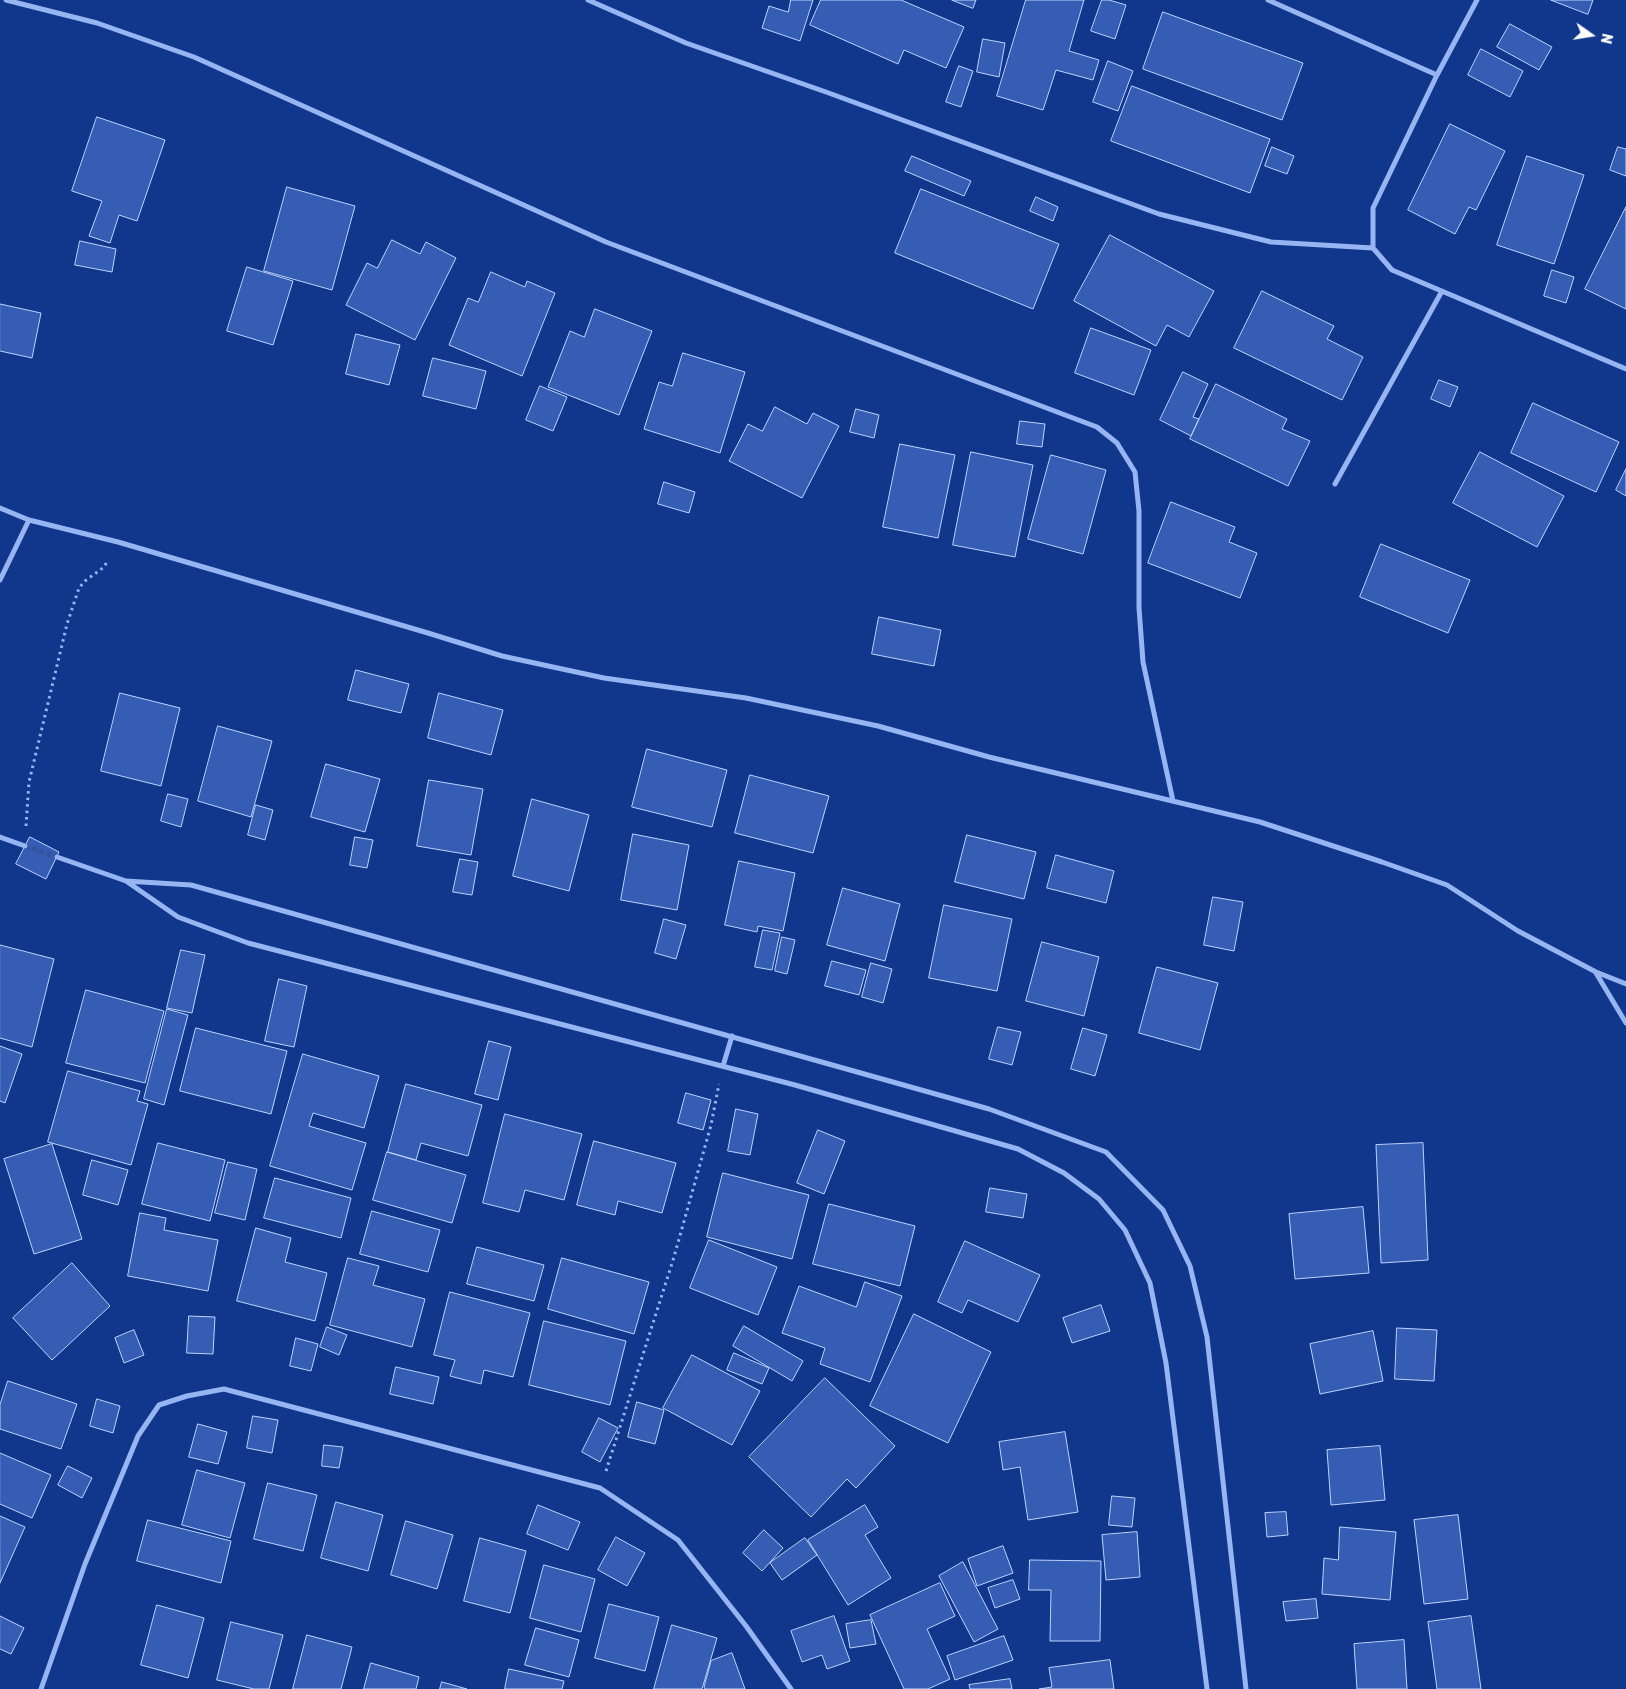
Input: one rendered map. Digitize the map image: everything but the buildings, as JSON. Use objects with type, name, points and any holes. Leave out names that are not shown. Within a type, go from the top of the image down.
[{"type":"street","points":[[6,0],[97,23],[194,57],[606,242],[1097,427],[1117,443],[1135,472],[1139,511],[1139,608],[1143,662],[1173,801]]},
{"type":"street","points":[[588,0],[686,43],[816,88],[1158,214],[1271,242],[1373,248]]},
{"type":"street","points":[[1268,0],[1437,74]]},
{"type":"street","points":[[1477,0],[1437,74],[1373,208],[1373,248],[1392,270],[1626,369]]},
{"type":"street","points":[[1335,484],[1442,291]]},
{"type":"street","points":[[0,508],[29,520],[118,542],[502,656],[604,678],[746,698],[860,722],[988,757],[1260,822],[1447,885],[1518,931],[1596,972],[1626,984]]},
{"type":"street","points":[[0,580],[29,520]]},
{"type":"street","points":[[0,837],[25,846]]},
{"type":"street","points":[[57,858],[126,881],[190,885],[732,1036],[989,1109],[1106,1152],[1163,1210],[1190,1266],[1207,1337],[1246,1689]]},
{"type":"street","points":[[126,881],[178,917],[248,943],[795,1085],[1018,1149],[1064,1172],[1099,1199],[1125,1230],[1150,1283],[1166,1363],[1207,1689]]},
{"type":"street","points":[[1596,972],[1626,1023]]},
{"type":"street","points":[[723,1066],[732,1036]]},
{"type":"street","points":[[42,1689],[85,1564],[138,1436],[159,1405],[187,1396],[224,1388],[600,1488],[678,1540],[746,1626],[791,1689]]},
{"type":"path","points":[[25,846],[29,782],[67,624],[79,588],[104,567],[118,542]]},
{"type":"path","points":[[600,1488],[624,1419],[674,1256],[711,1125],[723,1066]]},
{"type":"tunnel","points":[[25,846],[57,857]]}]
